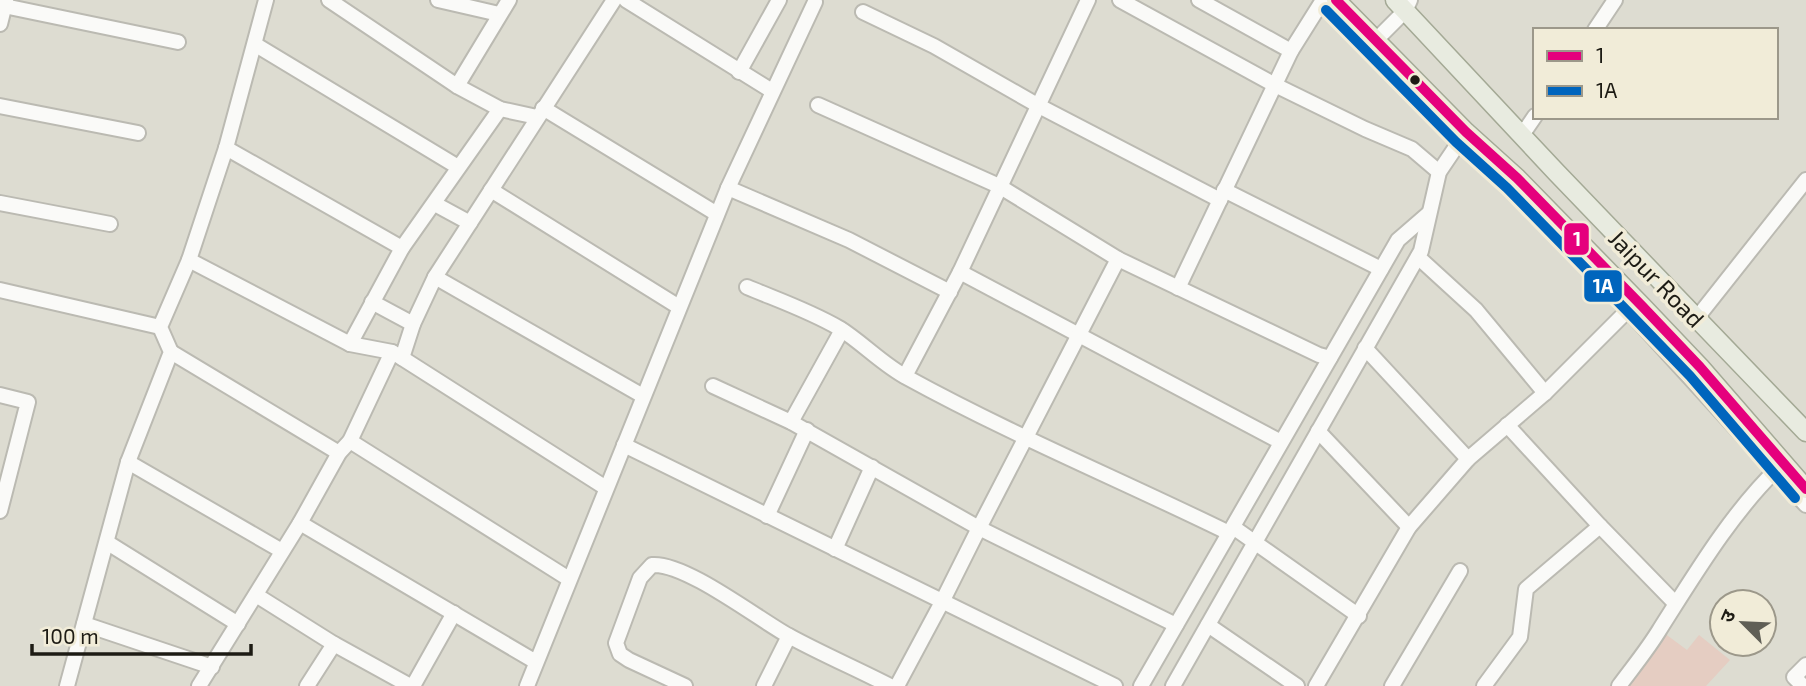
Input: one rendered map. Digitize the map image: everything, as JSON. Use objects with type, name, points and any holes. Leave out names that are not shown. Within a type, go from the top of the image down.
[{"type":"main road","points":[[1336,0],[1466,132],[1517,178],[1632,306],[1700,367],[1778,468],[1806,489]]},
{"type":"main road","name":"Jaipur Road","points":[[1403,4],[1522,135],[1806,432]]},
{"type":"street","points":[[266,0],[226,148],[189,260],[160,327],[171,352],[339,453]]},
{"type":"street","points":[[329,0],[457,86],[500,109],[540,112],[717,214]]},
{"type":"street","points":[[438,0],[499,14]]},
{"type":"street","points":[[457,86],[509,0]]},
{"type":"street","points":[[199,686],[300,523],[339,453],[351,441],[435,277],[614,0]]},
{"type":"street","points":[[626,0],[772,91]]},
{"type":"street","points":[[739,72],[779,0]]},
{"type":"street","points":[[905,376],[960,272],[1088,0]]},
{"type":"street","points":[[1120,0],[1275,85],[1412,149],[1439,173]]},
{"type":"street","points":[[1199,0],[1291,51]]},
{"type":"street","points":[[1178,288],[1291,51],[1323,0]]},
{"type":"street","points":[[1596,28],[1615,0]]},
{"type":"street","points":[[527,686],[728,187],[815,2]]},
{"type":"street","points":[[0,24],[5,3],[178,42]]},
{"type":"street","points":[[1375,41],[1403,4]]},
{"type":"street","points":[[863,12],[934,46],[1039,106],[1381,269]]},
{"type":"street","points":[[256,44],[458,167]]},
{"type":"street","points":[[818,105],[999,186],[1118,259],[1319,355],[1331,356],[1354,368]]},
{"type":"street","points":[[0,106],[138,133]]},
{"type":"street","points":[[350,344],[402,248],[500,109]]},
{"type":"street","points":[[1522,135],[1533,119]]},
{"type":"street","points":[[1173,686],[1418,257],[1439,173],[1466,132]]},
{"type":"street","points":[[226,148],[402,248]]},
{"type":"street","points":[[1696,319],[1806,180]]},
{"type":"street","points":[[728,187],[849,240],[950,292]]},
{"type":"street","points":[[491,190],[679,307]]},
{"type":"street","points":[[0,203],[110,224]]},
{"type":"street","points":[[435,204],[470,223]]},
{"type":"street","points":[[1141,686],[1398,240],[1428,214]]},
{"type":"street","points":[[1418,257],[1476,310],[1545,393]]},
{"type":"street","points":[[897,686],[1118,259]]},
{"type":"street","points":[[189,260],[350,344],[397,355],[606,488]]},
{"type":"street","points":[[960,272],[1282,442]]},
{"type":"street","points":[[435,277],[643,396]]},
{"type":"street","points":[[747,286],[819,317],[842,330],[905,376],[1027,438],[1255,542],[1359,616]]},
{"type":"street","points":[[0,290],[160,327]]},
{"type":"street","points":[[372,302],[413,324]]},
{"type":"street","points":[[1317,686],[1409,527],[1468,459],[1545,393],[1632,306]]},
{"type":"street","points":[[791,422],[842,330]]},
{"type":"street","points":[[1365,348],[1468,459]]},
{"type":"street","points":[[68,686],[128,462],[171,352]]},
{"type":"street","points":[[713,386],[807,430],[979,528],[1177,625]]},
{"type":"street","points":[[0,395],[28,402],[0,512]]},
{"type":"street","points":[[1507,425],[1675,603]]},
{"type":"street","points":[[767,516],[807,430]]},
{"type":"street","points":[[1318,431],[1409,527]]},
{"type":"street","points":[[351,441],[569,579]]},
{"type":"street","points":[[624,446],[1115,686]]},
{"type":"street","points":[[128,462],[282,551]]},
{"type":"street","points":[[835,549],[872,467]]},
{"type":"street","points":[[1619,686],[1660,630],[1675,603],[1763,482],[1778,468],[1806,505]]},
{"type":"street","points":[[300,523],[536,662]]},
{"type":"street","points":[[1484,686],[1520,637],[1527,589],[1600,526]]},
{"type":"street","points":[[108,543],[238,624]]},
{"type":"street","points":[[685,686],[629,660],[620,654],[617,643],[640,578],[653,565],[661,564],[689,575],[789,636],[890,686]]},
{"type":"street","points":[[1392,686],[1460,571]]},
{"type":"street","points":[[256,596],[334,644],[412,686],[454,613]]},
{"type":"street","points":[[84,624],[212,667]]},
{"type":"street","points":[[1208,625],[1297,686]]},
{"type":"street","points":[[764,686],[789,636]]},
{"type":"street","points":[[307,686],[334,644]]},
{"type":"street","points":[[1803,686],[1794,677],[1806,665]]},
{"type":"shaded area","points":[[1660,630],[1687,650],[1699,635],[1708,642],[1708,658],[1730,660],[1706,686],[1622,686]]},
{"type":"transit line","name":"1","points":[[1336,0],[1466,132],[1517,178],[1642,306],[1700,367],[1806,489]]},
{"type":"transit line","name":"1A","points":[[1326,10],[1456,142],[1507,188],[1690,376],[1795,498]]}]
